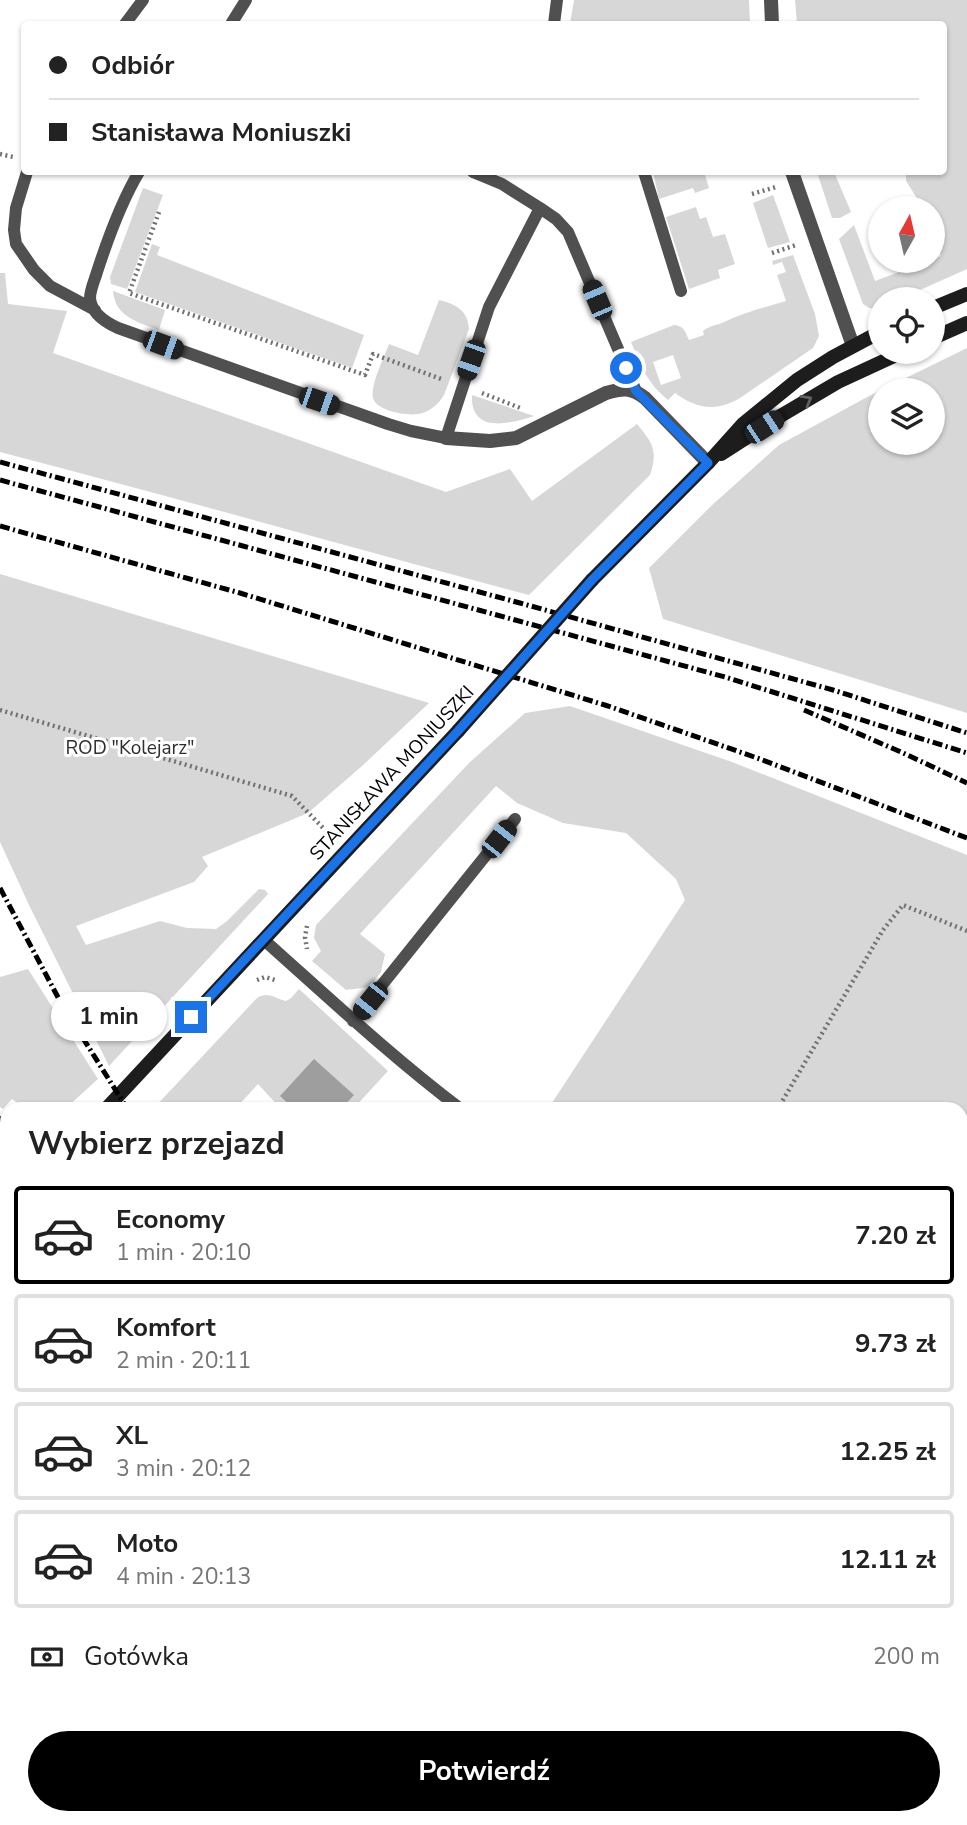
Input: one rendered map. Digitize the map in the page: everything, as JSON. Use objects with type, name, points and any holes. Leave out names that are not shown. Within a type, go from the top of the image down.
[{"type":"street","points":[[771,0],[772,21]]},
{"type":"street","points":[[793,175],[853,346]]},
{"type":"street","points":[[945,303],[967,294]]},
{"type":"street","points":[[945,333],[967,323]]},
{"type":"street","name":"STANISŁAWA MONIUSZKI","points":[[112,1102],[458,731],[592,580],[743,424],[806,374],[868,338]]},
{"type":"street","name":"STANISŁAWA MONIUSZKI","points":[[708,463],[838,382],[877,364]]},
{"type":"street","points":[[446,438],[468,441],[516,438],[619,389],[636,391],[708,463]]},
{"type":"lane","points":[[127,21],[143,0]]},
{"type":"lane","points":[[233,21],[246,0]]},
{"type":"lane","points":[[554,21],[557,0]]},
{"type":"lane","points":[[26,175],[16,208],[16,244],[34,270],[51,286],[95,310],[104,320],[118,328],[185,353],[388,425],[446,438],[489,307],[540,208]]},
{"type":"lane","points":[[95,310],[90,297],[103,255],[129,188],[137,175]]},
{"type":"lane","points":[[480,175],[502,184],[540,208],[568,232],[636,391]]},
{"type":"lane","points":[[645,175],[681,291]]},
{"type":"lane","points":[[353,1021],[515,819]]},
{"type":"lane","points":[[264,940],[353,1021],[451,1102]]},
{"type":"path","points":[[752,194],[776,186]]},
{"type":"path","points":[[159,212],[129,293],[366,374],[373,354],[554,420]]},
{"type":"path","points":[[772,253],[796,244]]},
{"type":"path","points":[[0,710],[292,796],[329,834]]},
{"type":"path","points":[[782,1102],[883,930],[903,905],[967,931]]},
{"type":"green space","points":[[574,0],[749,0],[750,21],[570,21]]},
{"type":"green space","points":[[795,0],[967,0],[967,269],[927,287],[868,287],[868,307],[863,304],[839,239],[854,225],[868,262],[868,273],[872,273],[875,281],[896,273],[945,273],[945,196],[915,196],[906,181],[906,175],[947,175],[947,21],[797,21]]},
{"type":"green space","points":[[654,175],[705,175],[709,188],[695,193],[693,188],[659,199]]},
{"type":"green space","points":[[818,175],[835,175],[851,212],[840,218],[832,218]]},
{"type":"green space","points":[[143,188],[163,195],[127,289],[111,284],[110,277]]},
{"type":"green space","points":[[773,195],[790,242],[768,248],[753,203]]},
{"type":"green space","points":[[696,207],[700,219],[706,217],[713,237],[725,234],[735,264],[718,270],[720,278],[689,289],[666,217]]},
{"type":"green space","points":[[152,244],[160,247],[157,255],[364,335],[352,368],[135,292]]},
{"type":"green space","points":[[793,255],[815,314],[819,336],[813,348],[740,398],[723,405],[699,405],[675,393],[668,400],[650,381],[631,342],[674,325],[683,328],[689,340],[704,335],[703,331],[711,327],[786,301],[777,275],[786,272],[782,262],[773,265],[772,261]],"holes":[[[673,355],[681,378],[661,385],[653,362]]]},
{"type":"green space","points":[[0,273],[5,273],[8,304],[67,311],[53,353],[446,492],[510,469],[532,501],[637,424],[654,453],[650,475],[529,595],[0,452]]},
{"type":"green space","points":[[113,291],[165,310],[159,330],[123,313]]},
{"type":"green space","points":[[439,300],[460,309],[466,317],[469,329],[444,395],[433,408],[418,414],[400,413],[380,406],[373,398],[374,386],[389,344],[418,355]]},
{"type":"green space","points":[[967,348],[967,713],[663,619],[649,568],[711,506],[779,445],[868,397],[868,455],[945,455],[945,378],[906,378],[934,364],[945,364],[945,359]]},
{"type":"green space","points":[[472,395],[534,416],[514,422],[484,421],[477,416]]},
{"type":"green space","name":"ROD \"Kolejarz\"","points":[[0,574],[429,703],[308,813],[202,857],[208,866],[194,882],[76,926],[86,945],[160,921],[187,928],[216,929],[259,889],[268,894],[109,1066],[0,842]]},
{"type":"green space","points":[[570,706],[732,762],[967,855],[967,1102],[553,1102],[685,900],[676,879],[626,833],[563,823],[517,803],[496,786],[360,934],[385,954],[381,972],[369,987],[346,990],[312,961],[321,951],[314,938],[316,925],[470,762],[525,713]]},
{"type":"green space","points":[[28,969],[98,1079],[73,1102],[16,1102],[12,1099],[9,1102],[0,1102],[0,977]]},
{"type":"green space","points":[[299,989],[388,1071],[359,1102],[275,1102],[258,1084],[241,1102],[160,1102],[257,998],[268,995],[286,1001]]},
{"type":"shaded area","points":[[314,1059],[354,1095],[348,1102],[286,1102],[280,1096]]},
{"type":"railway","points":[[0,462],[833,690],[967,733]]},
{"type":"railway","points":[[0,480],[725,677],[967,753]]},
{"type":"railway","points":[[0,526],[240,593],[608,706],[760,759],[967,838]]},
{"type":"railway","points":[[804,710],[967,783]]},
{"type":"railway","points":[[0,888],[61,1003],[123,1102]]},
{"type":"route","points":[[191,1017],[458,731],[592,580],[708,463],[636,391],[626,368]]}]
